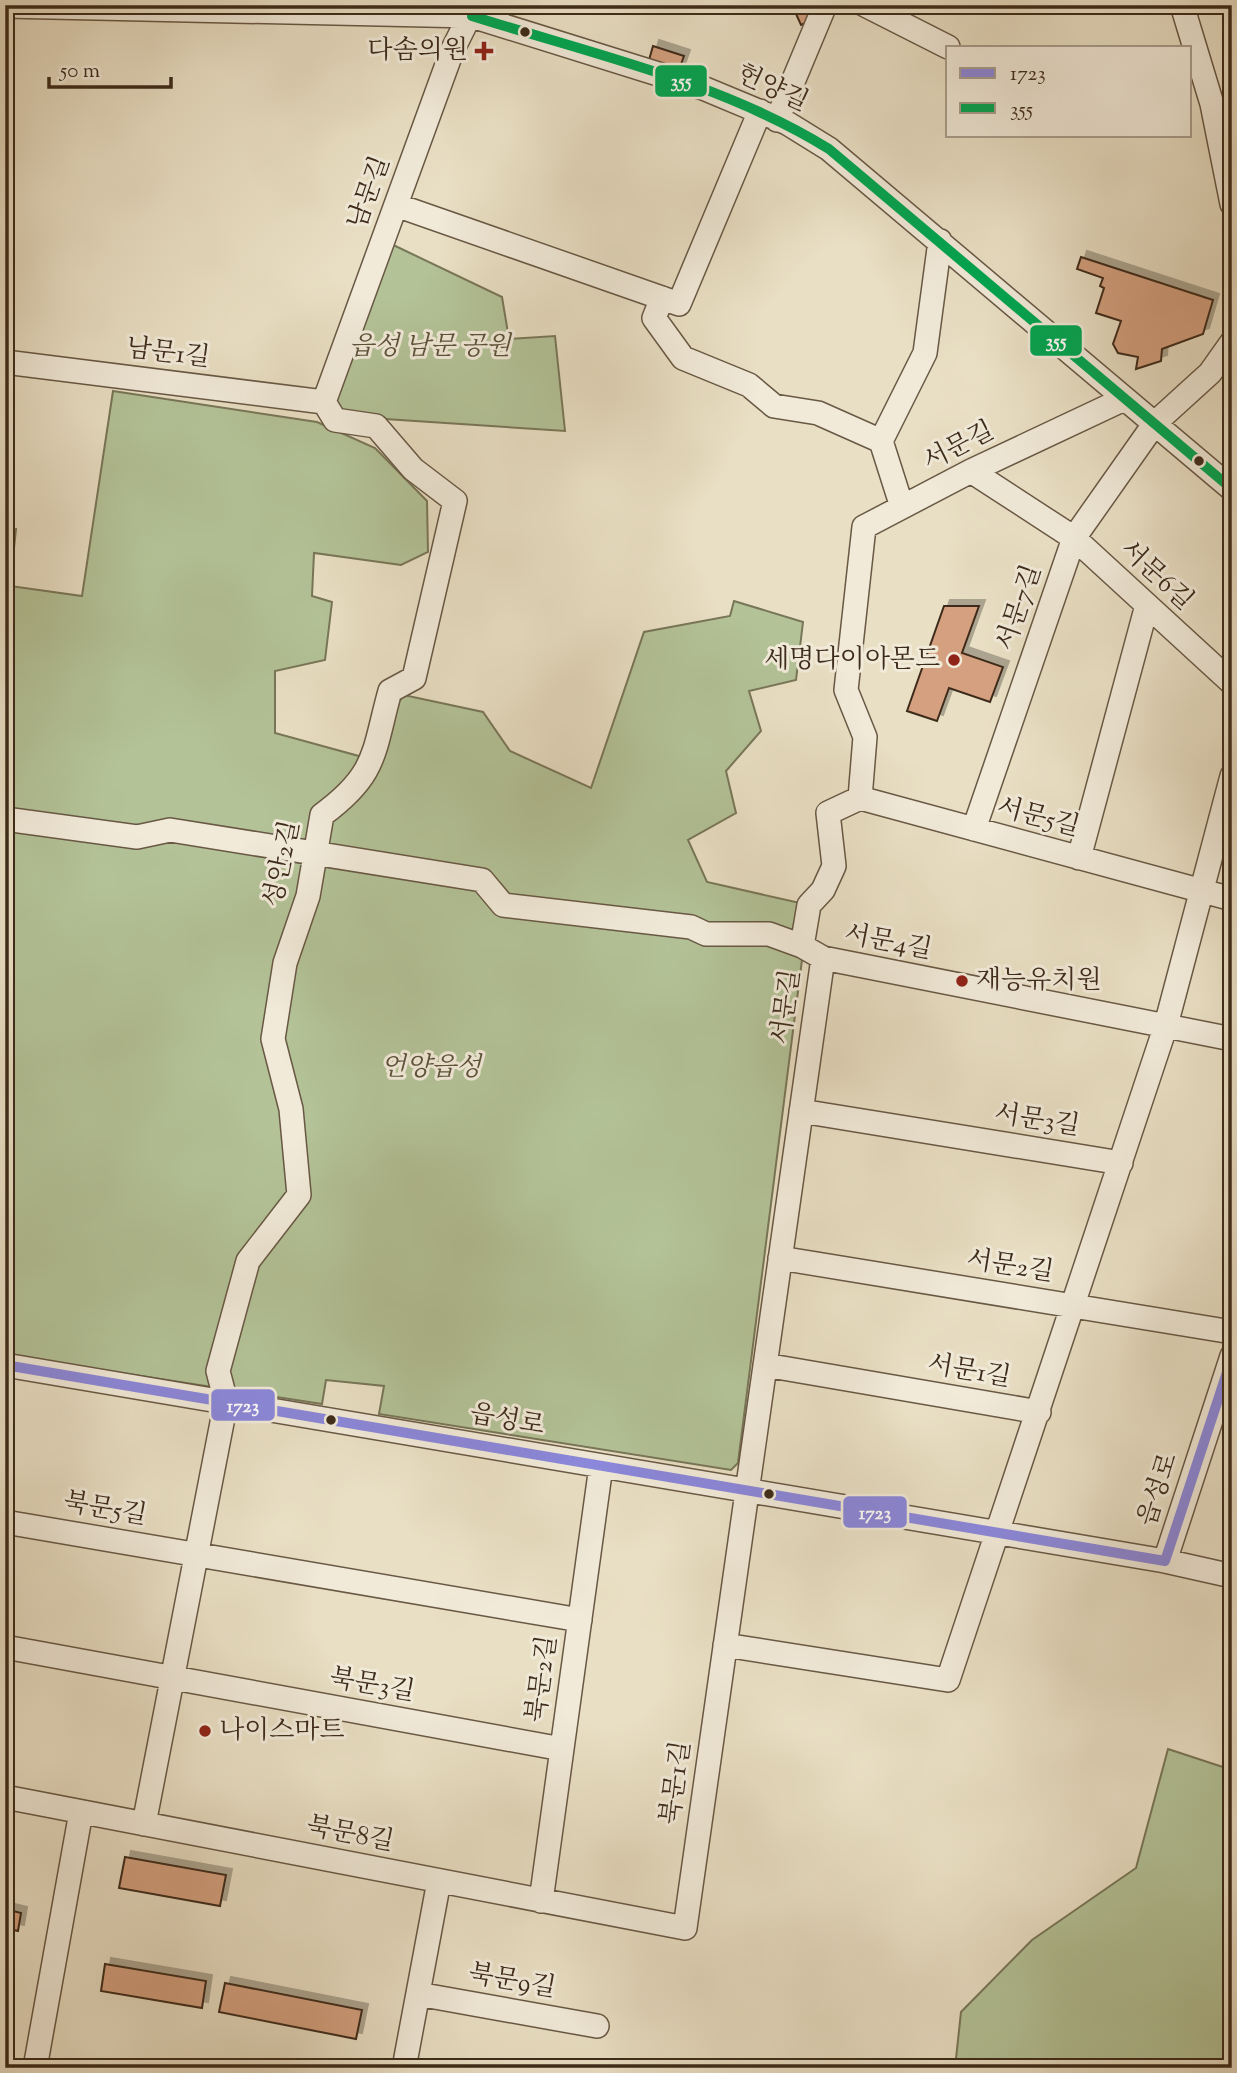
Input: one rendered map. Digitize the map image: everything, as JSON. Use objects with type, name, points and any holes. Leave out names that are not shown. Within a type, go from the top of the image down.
[{"type":"street","points":[[396,205],[679,304],[768,116],[825,5]]},
{"type":"street","points":[[865,5],[946,46]]},
{"type":"street","points":[[1182,5],[1222,103],[1232,204]]},
{"type":"street","name":"헌양길","points":[[5,6],[473,10],[703,88],[768,116],[829,149],[1232,489]]},
{"type":"street","name":"남문길","points":[[324,402],[452,51],[473,10]]},
{"type":"street","points":[[902,507],[881,441],[925,353],[940,241]]},
{"type":"street","points":[[662,298],[654,318],[683,358],[749,385],[774,406],[818,413],[881,441]]},
{"type":"street","name":"서문7길","points":[[974,829],[1074,538],[1155,424],[1210,373],[1232,342]]},
{"type":"street","name":"남문1길","points":[[5,362],[324,402]]},
{"type":"street","name":"서문길","points":[[746,1490],[822,958],[802,946],[809,905],[823,890],[834,866],[828,813],[860,798],[865,737],[846,691],[864,527],[971,471],[1124,398]]},
{"type":"street","name":"성안2길","points":[[226,1402],[218,1371],[248,1261],[299,1195],[290,1109],[273,1039],[285,963],[308,896],[322,815],[352,793],[373,760],[390,691],[414,678],[454,501],[413,468],[376,426],[335,420],[324,402]]},
{"type":"street","name":"서문6길","points":[[971,471],[1074,538],[1232,683]]},
{"type":"street","points":[[1079,858],[1147,605]]},
{"type":"street","points":[[1039,1412],[1166,1025],[1232,776]]},
{"type":"street","name":"서문5길","points":[[860,798],[1232,899]]},
{"type":"street","points":[[5,819],[137,837],[170,830],[315,853],[482,880],[503,905],[691,927],[706,934],[769,934],[802,946]]},
{"type":"street","name":"서문4길","points":[[822,958],[1232,1039]]},
{"type":"street","name":"서문3길","points":[[801,1111],[1121,1163]]},
{"type":"street","name":"서문2길","points":[[780,1258],[1232,1332]]},
{"type":"street","name":"읍성로","points":[[5,1365],[1165,1561],[1232,1356]]},
{"type":"street","name":"서문1길","points":[[765,1365],[1039,1412],[999,1533]]},
{"type":"street","points":[[144,1824],[226,1402]]},
{"type":"street","name":"북문2길","points":[[541,1900],[601,1466]]},
{"type":"street","name":"북문1길","points":[[685,1928],[746,1490]]},
{"type":"street","name":"북문5길","points":[[5,1522],[196,1554]]},
{"type":"street","points":[[724,1645],[948,1680],[999,1533]]},
{"type":"street","points":[[196,1554],[580,1620]]},
{"type":"street","points":[[1165,1561],[1232,1576]]},
{"type":"street","points":[[5,1647],[172,1678]]},
{"type":"street","name":"북문3길","points":[[172,1678],[562,1749]]},
{"type":"street","name":"북문8길","points":[[5,1797],[685,1928]]},
{"type":"street","points":[[35,2068],[81,1812]]},
{"type":"street","points":[[404,2068],[439,1881]]},
{"type":"street","name":"북문9길","points":[[418,1994],[597,2026]]},
{"type":"green space","name":"읍성 남문 공원","points":[[387,242],[502,297],[509,339],[555,336],[565,431],[340,416],[332,399]]},
{"type":"green space","name":"언양읍성","points":[[113,391],[317,422],[375,448],[427,501],[428,552],[401,565],[314,553],[312,596],[332,602],[325,660],[275,671],[275,733],[359,756],[404,695],[483,712],[510,751],[591,788],[644,632],[730,616],[734,601],[803,622],[796,680],[749,691],[761,731],[726,771],[736,813],[688,840],[707,882],[809,905],[738,1463],[731,1470],[379,1414],[384,1386],[326,1380],[322,1404],[5,1355],[5,532],[16,529],[10,586],[82,596]]},
{"type":"green space","points":[[1168,1749],[1232,1770],[1232,2068],[955,2068],[961,2012],[1032,1940],[1136,1868]]},
{"type":"building","points":[[792,5],[810,5],[813,10],[812,20],[801,25]]},
{"type":"building","points":[[653,46],[684,56],[679,70],[649,60]]},
{"type":"building","points":[[1081,257],[1213,300],[1203,334],[1162,349],[1161,361],[1136,369],[1138,357],[1118,353],[1113,344],[1121,321],[1096,313],[1104,288],[1100,286],[1103,278],[1077,269]]},
{"type":"building","name":"세명다이아몬드","points":[[944,606],[979,606],[962,653],[1003,667],[990,702],[949,688],[937,721],[907,711]]},
{"type":"building","points":[[125,1857],[226,1875],[220,1906],[119,1888]]},
{"type":"building","points":[[5,1909],[21,1913],[18,1931],[5,1928]]},
{"type":"building","points":[[105,1964],[206,1981],[202,2008],[101,1991]]},
{"type":"building","points":[[225,1983],[362,2010],[356,2039],[219,2012]]},
{"type":"transit line","name":"355","points":[[475,5],[472,16],[700,87],[745,105],[829,149],[1232,489]]},
{"type":"transit line","name":"1723","points":[[1165,1561],[1232,1357]]},
{"type":"transit line","name":"1723","points":[[5,1365],[1165,1561]]},
{"type":"place","name":"다솜의원","points":[[484,51]]},
{"type":"place","name":"세명다이아몬드","points":[[954,660]]},
{"type":"place","name":"재능유치원","points":[[962,981]]},
{"type":"place","name":"나이스마트","points":[[205,1731]]}]
